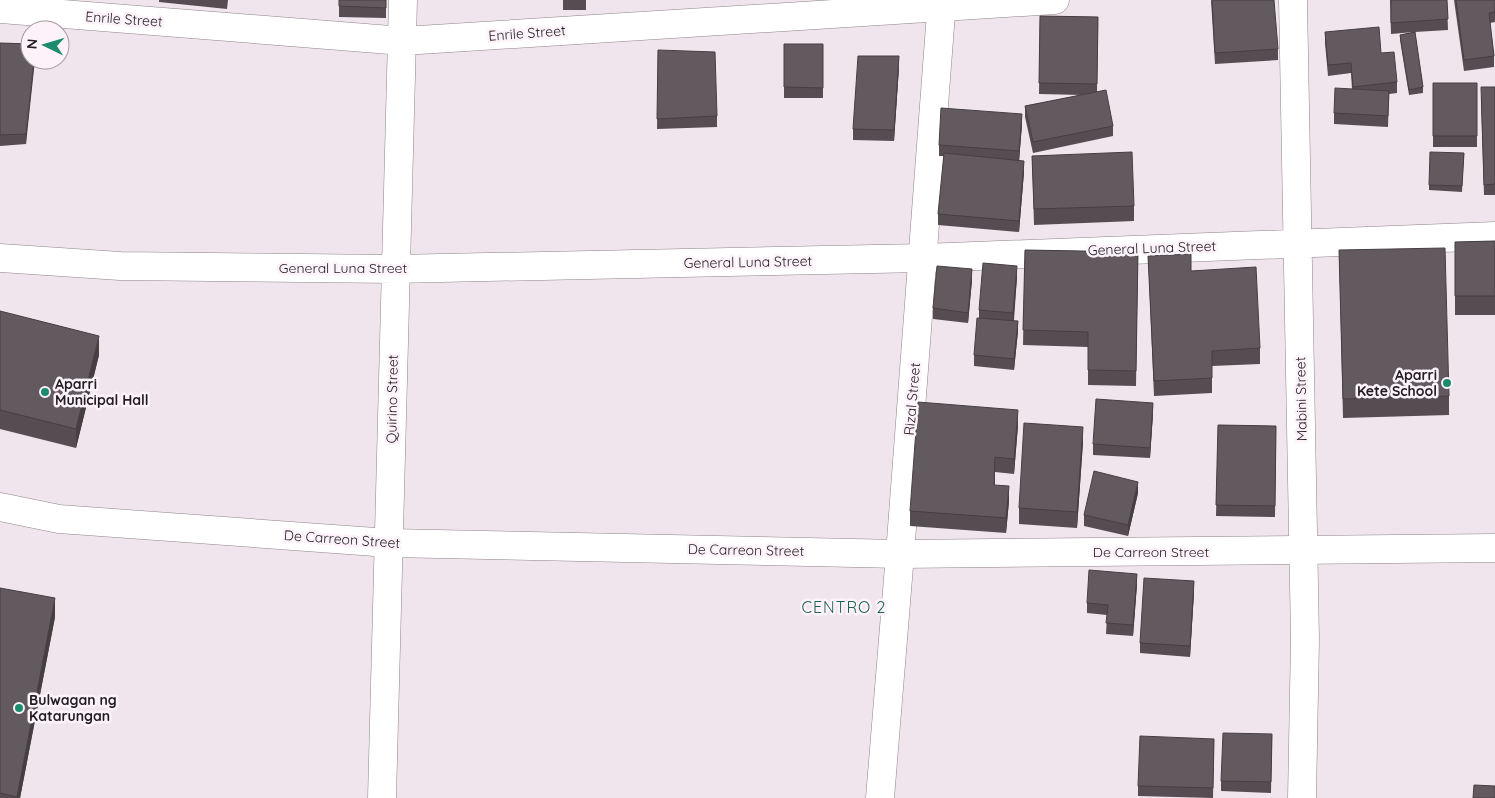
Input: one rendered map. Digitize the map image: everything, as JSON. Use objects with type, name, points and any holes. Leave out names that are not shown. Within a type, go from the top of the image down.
[{"type":"street","name":"Quirino Street","points":[[382,798],[403,0]]},
{"type":"street","name":"Enrile Street","points":[[0,9],[403,40],[942,4],[1055,0]]},
{"type":"street","name":"Mabini Street","points":[[1294,0],[1305,639],[1302,798]]},
{"type":"street","name":"Rizal Street","points":[[880,798],[924,258],[942,4]]},
{"type":"street","name":"General Luna Street","points":[[0,258],[120,266],[395,269],[924,258],[1299,242],[1495,236]]},
{"type":"street","name":"De Carreon Street","points":[[0,507],[60,519],[389,543],[900,554],[1495,548]]},
{"type":"building","points":[[339,0],[386,0],[386,8],[339,6]]},
{"type":"building","points":[[1212,0],[1274,0],[1278,49],[1215,53]]},
{"type":"building","points":[[1391,0],[1447,0],[1448,19],[1391,23]]},
{"type":"building","points":[[1456,0],[1495,0],[1495,12],[1489,13],[1494,56],[1464,60]]},
{"type":"building","points":[[1040,16],[1098,17],[1097,84],[1039,83]]},
{"type":"building","points":[[1379,27],[1381,53],[1394,52],[1397,82],[1353,87],[1351,63],[1328,65],[1325,32]]},
{"type":"building","points":[[1415,32],[1423,87],[1409,90],[1400,35]]},
{"type":"building","points":[[0,43],[20,44],[20,70],[33,70],[26,134],[0,135]]},
{"type":"building","points":[[784,44],[823,44],[823,88],[784,87]]},
{"type":"building","points":[[658,50],[715,52],[717,116],[657,119]]},
{"type":"building","points":[[858,56],[899,56],[894,130],[853,129]]},
{"type":"building","points":[[1433,83],[1477,83],[1477,136],[1433,136]]},
{"type":"building","points":[[1481,87],[1495,87],[1495,184],[1484,185]]},
{"type":"building","points":[[1335,88],[1389,91],[1388,116],[1334,113]]},
{"type":"building","points":[[1106,90],[1113,126],[1033,142],[1025,106]]},
{"type":"building","points":[[941,108],[1022,114],[1019,151],[939,145]]},
{"type":"building","points":[[1132,152],[1134,206],[1034,209],[1032,156]]},
{"type":"building","points":[[1430,152],[1464,153],[1462,186],[1429,185]]},
{"type":"building","points":[[944,153],[1024,161],[1019,221],[938,214]]},
{"type":"building","points":[[1495,241],[1495,296],[1455,296],[1455,242]]},
{"type":"building","points":[[1445,248],[1449,396],[1343,399],[1339,250]]},
{"type":"building","points":[[1025,250],[1138,252],[1136,371],[1088,370],[1088,332],[1023,330]]},
{"type":"building","points":[[1191,254],[1191,271],[1256,267],[1260,348],[1212,351],[1212,378],[1154,381],[1148,256]]},
{"type":"building","points":[[983,263],[1017,266],[1013,313],[979,310]]},
{"type":"building","points":[[937,266],[972,269],[968,313],[933,308]]},
{"type":"building","name":"Aparri Municipal Hall","points":[[0,311],[99,336],[76,429],[0,410]]},
{"type":"building","points":[[977,318],[1018,321],[1014,359],[974,355]]},
{"type":"building","points":[[1096,399],[1153,403],[1150,448],[1093,444]]},
{"type":"building","points":[[918,402],[1018,410],[1014,459],[995,457],[994,485],[1009,486],[1006,518],[910,511]]},
{"type":"building","points":[[1024,423],[1083,427],[1077,512],[1019,508]]},
{"type":"building","points":[[1218,425],[1276,426],[1275,506],[1216,505]]},
{"type":"building","points":[[1094,471],[1138,482],[1128,525],[1084,515]]},
{"type":"building","points":[[1089,570],[1137,574],[1133,625],[1106,623],[1108,605],[1087,603]]},
{"type":"building","points":[[1144,578],[1194,581],[1190,646],[1140,643]]},
{"type":"building","name":"Bulwagan ng Katarungan","points":[[0,588],[55,598],[17,797],[0,793]]},
{"type":"building","points":[[1223,733],[1272,734],[1271,782],[1221,781]]},
{"type":"building","points":[[1140,736],[1214,739],[1213,788],[1138,786]]},
{"type":"building","points":[[1474,785],[1495,786],[1495,798],[1473,798]]},
{"type":"place","name":"Aparri Kete School","points":[[1447,383]]},
{"type":"place","name":"Aparri Municipal Hall","points":[[45,392]]},
{"type":"place","name":"Bulwagan ng Katarungan","points":[[19,708]]},
{"type":"district","name":"CENTRO 2","points":[[844,607]]}]
